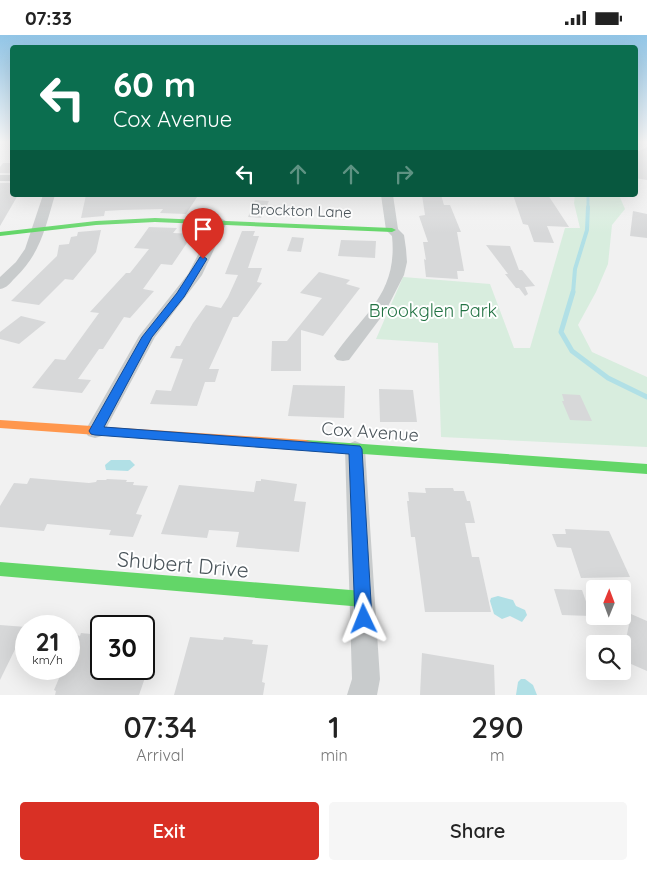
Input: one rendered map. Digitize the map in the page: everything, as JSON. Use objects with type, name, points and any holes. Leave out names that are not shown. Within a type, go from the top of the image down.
[{"type":"street","points":[[0,285],[21,265],[32,249],[48,197]]},
{"type":"street","points":[[343,355],[382,305],[393,286],[400,261],[398,235],[392,230],[387,197]]},
{"type":"street","name":"Brockton Lane","points":[[0,234],[124,220],[392,230]]},
{"type":"street","points":[[95,431],[147,337],[195,275],[221,223]]},
{"type":"street","name":"Cox Avenue","points":[[0,424],[647,469]]},
{"type":"street","points":[[355,449],[366,679],[362,695]]},
{"type":"street","name":"Shubert Drive","points":[[0,569],[363,599]]},
{"type":"green space","name":"Brookglen Park","points":[[575,197],[620,197],[625,209],[612,225],[608,264],[596,292],[578,325],[592,352],[647,377],[647,447],[441,437],[438,343],[376,339],[403,277],[490,284],[514,348],[530,348],[565,228],[580,228],[574,203]]},
{"type":"water","points":[[111,460],[130,460],[135,465],[128,471],[106,470],[105,465]]},
{"type":"water","points":[[498,596],[513,600],[516,606],[525,610],[527,615],[522,622],[510,616],[502,619],[494,614],[490,601],[491,598]]},
{"type":"water","points":[[521,679],[525,679],[533,685],[537,695],[516,695],[518,682]]},
{"type":"building","points":[[638,172],[647,172],[647,180],[638,178]]},
{"type":"building","points":[[0,183],[10,183],[10,197],[17,197],[0,226]]},
{"type":"building","points":[[86,197],[197,197],[186,214],[160,213],[163,209],[122,210],[105,211],[104,216],[81,218]]},
{"type":"building","points":[[422,197],[442,197],[444,205],[450,205],[461,232],[457,232],[464,271],[457,271],[458,279],[426,277],[423,242],[428,242],[419,216],[425,215]]},
{"type":"building","points":[[514,197],[549,197],[569,227],[547,226],[554,243],[534,242],[528,225],[523,224]]},
{"type":"building","points":[[255,200],[269,201],[261,218],[248,217]]},
{"type":"building","points":[[633,211],[647,214],[647,238],[630,236]]},
{"type":"building","points":[[149,227],[177,228],[173,233],[193,234],[172,265],[161,264],[143,289],[154,291],[130,318],[124,317],[103,349],[99,349],[78,379],[91,380],[82,393],[32,388],[55,359],[65,360],[99,313],[90,312],[126,273],[130,273],[149,249],[134,248]]},
{"type":"building","points":[[101,230],[96,252],[73,280],[65,279],[39,305],[11,301],[57,256],[59,245],[69,244],[71,237],[77,236],[78,232]]},
{"type":"building","points":[[242,231],[255,231],[253,236],[259,236],[248,268],[262,268],[257,282],[262,283],[238,317],[233,317],[209,369],[219,369],[215,382],[205,382],[197,406],[150,404],[156,390],[171,391],[183,359],[170,358],[176,346],[180,346],[206,305],[221,308],[228,297],[238,275],[225,274]]},
{"type":"building","points":[[292,237],[304,238],[301,252],[287,251]]},
{"type":"building","points":[[341,240],[376,241],[375,258],[338,256]]},
{"type":"building","points":[[486,245],[510,246],[519,270],[522,270],[535,286],[525,287],[528,294],[525,296],[519,288],[516,288]]},
{"type":"building","points":[[319,272],[350,280],[346,284],[360,288],[323,336],[301,330],[301,371],[271,371],[272,341],[287,341],[322,298],[300,293]]},
{"type":"building","points":[[21,316],[46,322],[19,344],[0,339],[0,332]]},
{"type":"building","points":[[293,385],[345,386],[344,418],[288,416]]},
{"type":"building","points":[[379,389],[413,390],[417,422],[380,422]]},
{"type":"building","points":[[562,394],[580,395],[592,421],[570,420],[562,401],[564,401]]},
{"type":"building","points":[[30,478],[89,483],[107,479],[127,480],[126,482],[134,482],[133,485],[148,486],[136,514],[142,515],[133,537],[109,535],[111,530],[47,524],[44,531],[0,527],[0,506],[14,483],[27,484]]},
{"type":"building","points":[[261,479],[297,484],[294,501],[306,502],[299,552],[236,547],[239,532],[209,530],[207,538],[161,534],[179,485],[254,492],[256,481],[261,481]]},
{"type":"building","points":[[425,488],[453,488],[454,491],[464,491],[467,501],[470,501],[475,523],[465,523],[472,557],[479,557],[491,612],[425,612],[415,537],[411,537],[407,501],[409,501],[408,492],[426,493]]},
{"type":"building","points":[[565,529],[609,531],[630,577],[581,578],[571,548],[557,547],[552,534],[566,534]]},
{"type":"building","points":[[554,589],[582,590],[586,602],[586,616],[562,615]]},
{"type":"building","points":[[631,614],[647,621],[647,671],[631,664],[631,635],[627,635],[629,625],[631,625]]},
{"type":"building","points":[[0,625],[15,626],[15,649],[0,680]]},
{"type":"building","points":[[81,633],[90,634],[90,680],[144,680],[139,695],[55,695],[56,691],[54,690],[58,680],[80,680]]},
{"type":"building","points":[[190,637],[223,640],[224,637],[253,640],[252,644],[268,645],[262,682],[265,683],[263,695],[174,695]]},
{"type":"building","points":[[422,653],[494,665],[495,695],[420,695]]},
{"type":"waterway","points":[[588,197],[588,207]]},
{"type":"waterway","points":[[573,293],[575,269],[587,230],[588,207]]},
{"type":"waterway","points":[[573,292],[561,332],[572,351],[608,378],[647,397]]},
{"type":"traffic: fast","points":[[0,234],[96,223],[155,220],[392,230]]},
{"type":"traffic: fast","points":[[306,445],[647,469]]},
{"type":"traffic: fast","points":[[0,569],[363,599]]},
{"type":"traffic: slow","points":[[0,424],[306,445]]},
{"type":"route","points":[[203,259],[195,275],[181,295],[147,337],[95,431],[355,449],[364,619]]}]
